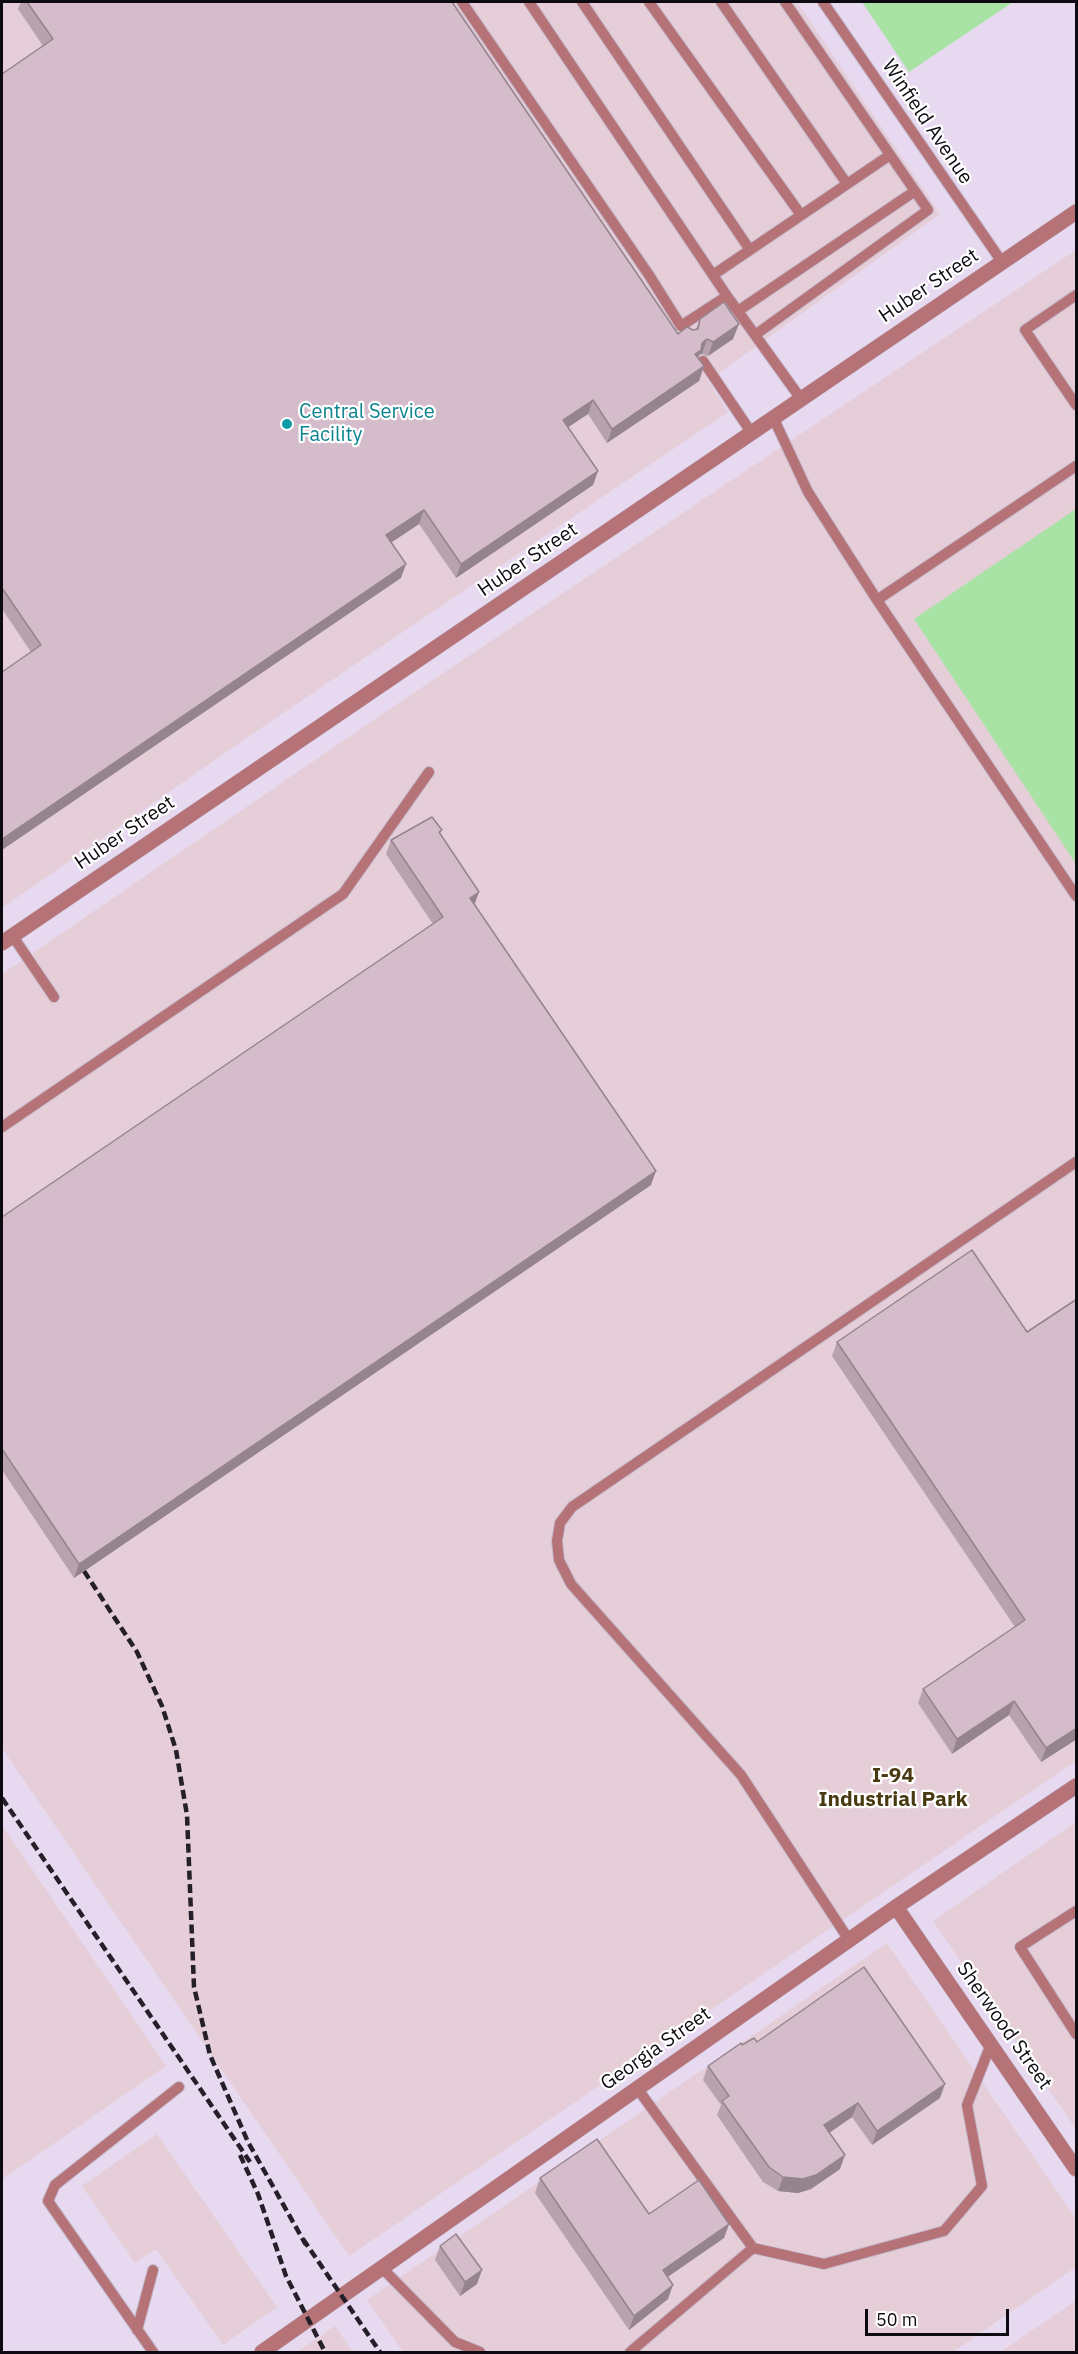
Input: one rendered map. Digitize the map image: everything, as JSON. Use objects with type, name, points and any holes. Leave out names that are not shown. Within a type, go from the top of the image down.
[{"type":"street","name":"Huber Street","points":[[7,939],[1077,212]]},
{"type":"street","name":"Georgia Street","points":[[267,2351],[896,1907],[1077,1786]]},
{"type":"street","name":"Sherwood Street","points":[[896,1907],[1077,2169]]},
{"type":"lane","points":[[462,2],[649,275],[688,337]]},
{"type":"lane","points":[[529,2],[727,296],[801,399]]},
{"type":"lane","points":[[582,2],[750,250]]},
{"type":"lane","points":[[649,2],[801,215]]},
{"type":"lane","points":[[721,2],[847,184]]},
{"type":"lane","points":[[755,334],[928,210],[785,2]]},
{"type":"lane","name":"Winfield Avenue","points":[[823,2],[1002,262]]},
{"type":"lane","points":[[713,275],[890,155]]},
{"type":"lane","points":[[738,311],[915,191]]},
{"type":"lane","points":[[1077,295],[1025,330],[1077,405]]},
{"type":"lane","points":[[681,326],[727,296]]},
{"type":"lane","points":[[703,361],[751,432]]},
{"type":"lane","points":[[773,417],[808,492],[877,600],[1077,896]]},
{"type":"lane","points":[[877,600],[1077,466]]},
{"type":"lane","points":[[2,1127],[343,894],[429,772]]},
{"type":"lane","points":[[7,939],[54,997]]},
{"type":"lane","points":[[849,1940],[741,1775],[571,1584],[559,1560],[557,1541],[560,1523],[572,1507],[1077,1162]]},
{"type":"lane","points":[[1077,1911],[1020,1947],[1077,2034]]},
{"type":"lane","points":[[637,2088],[753,2248],[824,2264],[944,2231],[982,2186],[967,2105],[991,2044]]},
{"type":"lane","points":[[153,2352],[48,2200],[56,2185],[179,2087]]},
{"type":"lane","points":[[630,2352],[753,2248]]},
{"type":"lane","points":[[382,2268],[455,2342],[480,2352]]},
{"type":"lane","points":[[137,2330],[153,2270]]},
{"type":"shaded area","name":"Central Service Facility","points":[[2,2],[797,2],[940,214],[708,381],[728,412],[261,728],[2,908]]},
{"type":"shaded area","points":[[1076,250],[1076,1761],[349,2256],[2,1748],[2,974],[400,702]]},
{"type":"shaded area","points":[[1076,1822],[1076,2129],[933,1921]]},
{"type":"shaded area","points":[[2,1825],[166,2066],[4,2178],[2,2175]]},
{"type":"shaded area","points":[[887,1943],[1076,2219],[1076,2267],[953,2352],[403,2352],[367,2300]]},
{"type":"shaded area","points":[[157,2134],[277,2307],[223,2345],[156,2249],[135,2263],[82,2186]]},
{"type":"shaded area","points":[[1076,2301],[1076,2352],[1000,2352]]},
{"type":"shaded area","points":[[335,2326],[353,2352],[297,2352]]},
{"type":"green space","points":[[862,2],[1013,2],[909,72]]},
{"type":"green space","points":[[1076,509],[1076,864],[914,619]]},
{"type":"building","name":"Central Service Facility","points":[[27,2],[452,2],[678,334],[687,327],[693,330],[698,329],[700,319],[724,302],[739,324],[713,342],[707,339],[702,343],[701,350],[695,354],[704,366],[612,429],[593,400],[563,420],[598,471],[461,564],[424,510],[386,535],[406,564],[2,839],[2,672],[41,645],[2,588],[2,74],[53,39]]},
{"type":"building","points":[[432,817],[442,830],[439,832],[479,892],[470,898],[656,1171],[79,1564],[2,1449],[2,1217],[443,917],[391,840]]},
{"type":"building","points":[[972,1250],[1027,1332],[1077,1299],[1077,1728],[1046,1748],[1014,1701],[957,1739],[923,1689],[1025,1620],[837,1342]]},
{"type":"building","points":[[864,1967],[945,2084],[877,2131],[858,2103],[824,2125],[845,2155],[816,2175],[803,2179],[783,2177],[769,2167],[722,2101],[729,2096],[708,2066],[741,2043],[742,2045],[754,2038],[757,2042]]},
{"type":"building","points":[[597,2139],[649,2214],[699,2180],[729,2224],[663,2270],[673,2285],[634,2316],[540,2178]]},
{"type":"building","points":[[456,2234],[482,2270],[465,2282],[440,2246]]},
{"type":"railway","points":[[84,1571],[137,1652],[162,1706],[176,1750],[187,1815],[194,1987],[210,2055],[248,2142],[306,2245]]},
{"type":"railway","points":[[2,1798],[250,2162]]},
{"type":"railway","points":[[240,2155],[258,2194],[286,2276],[325,2352]]},
{"type":"railway","points":[[303,2239],[380,2352]]},
{"type":"place","name":"Central Service Facility","points":[[287,424]]},
{"type":"district","name":"I-94 Industrial Park","points":[[893,1788]]}]
